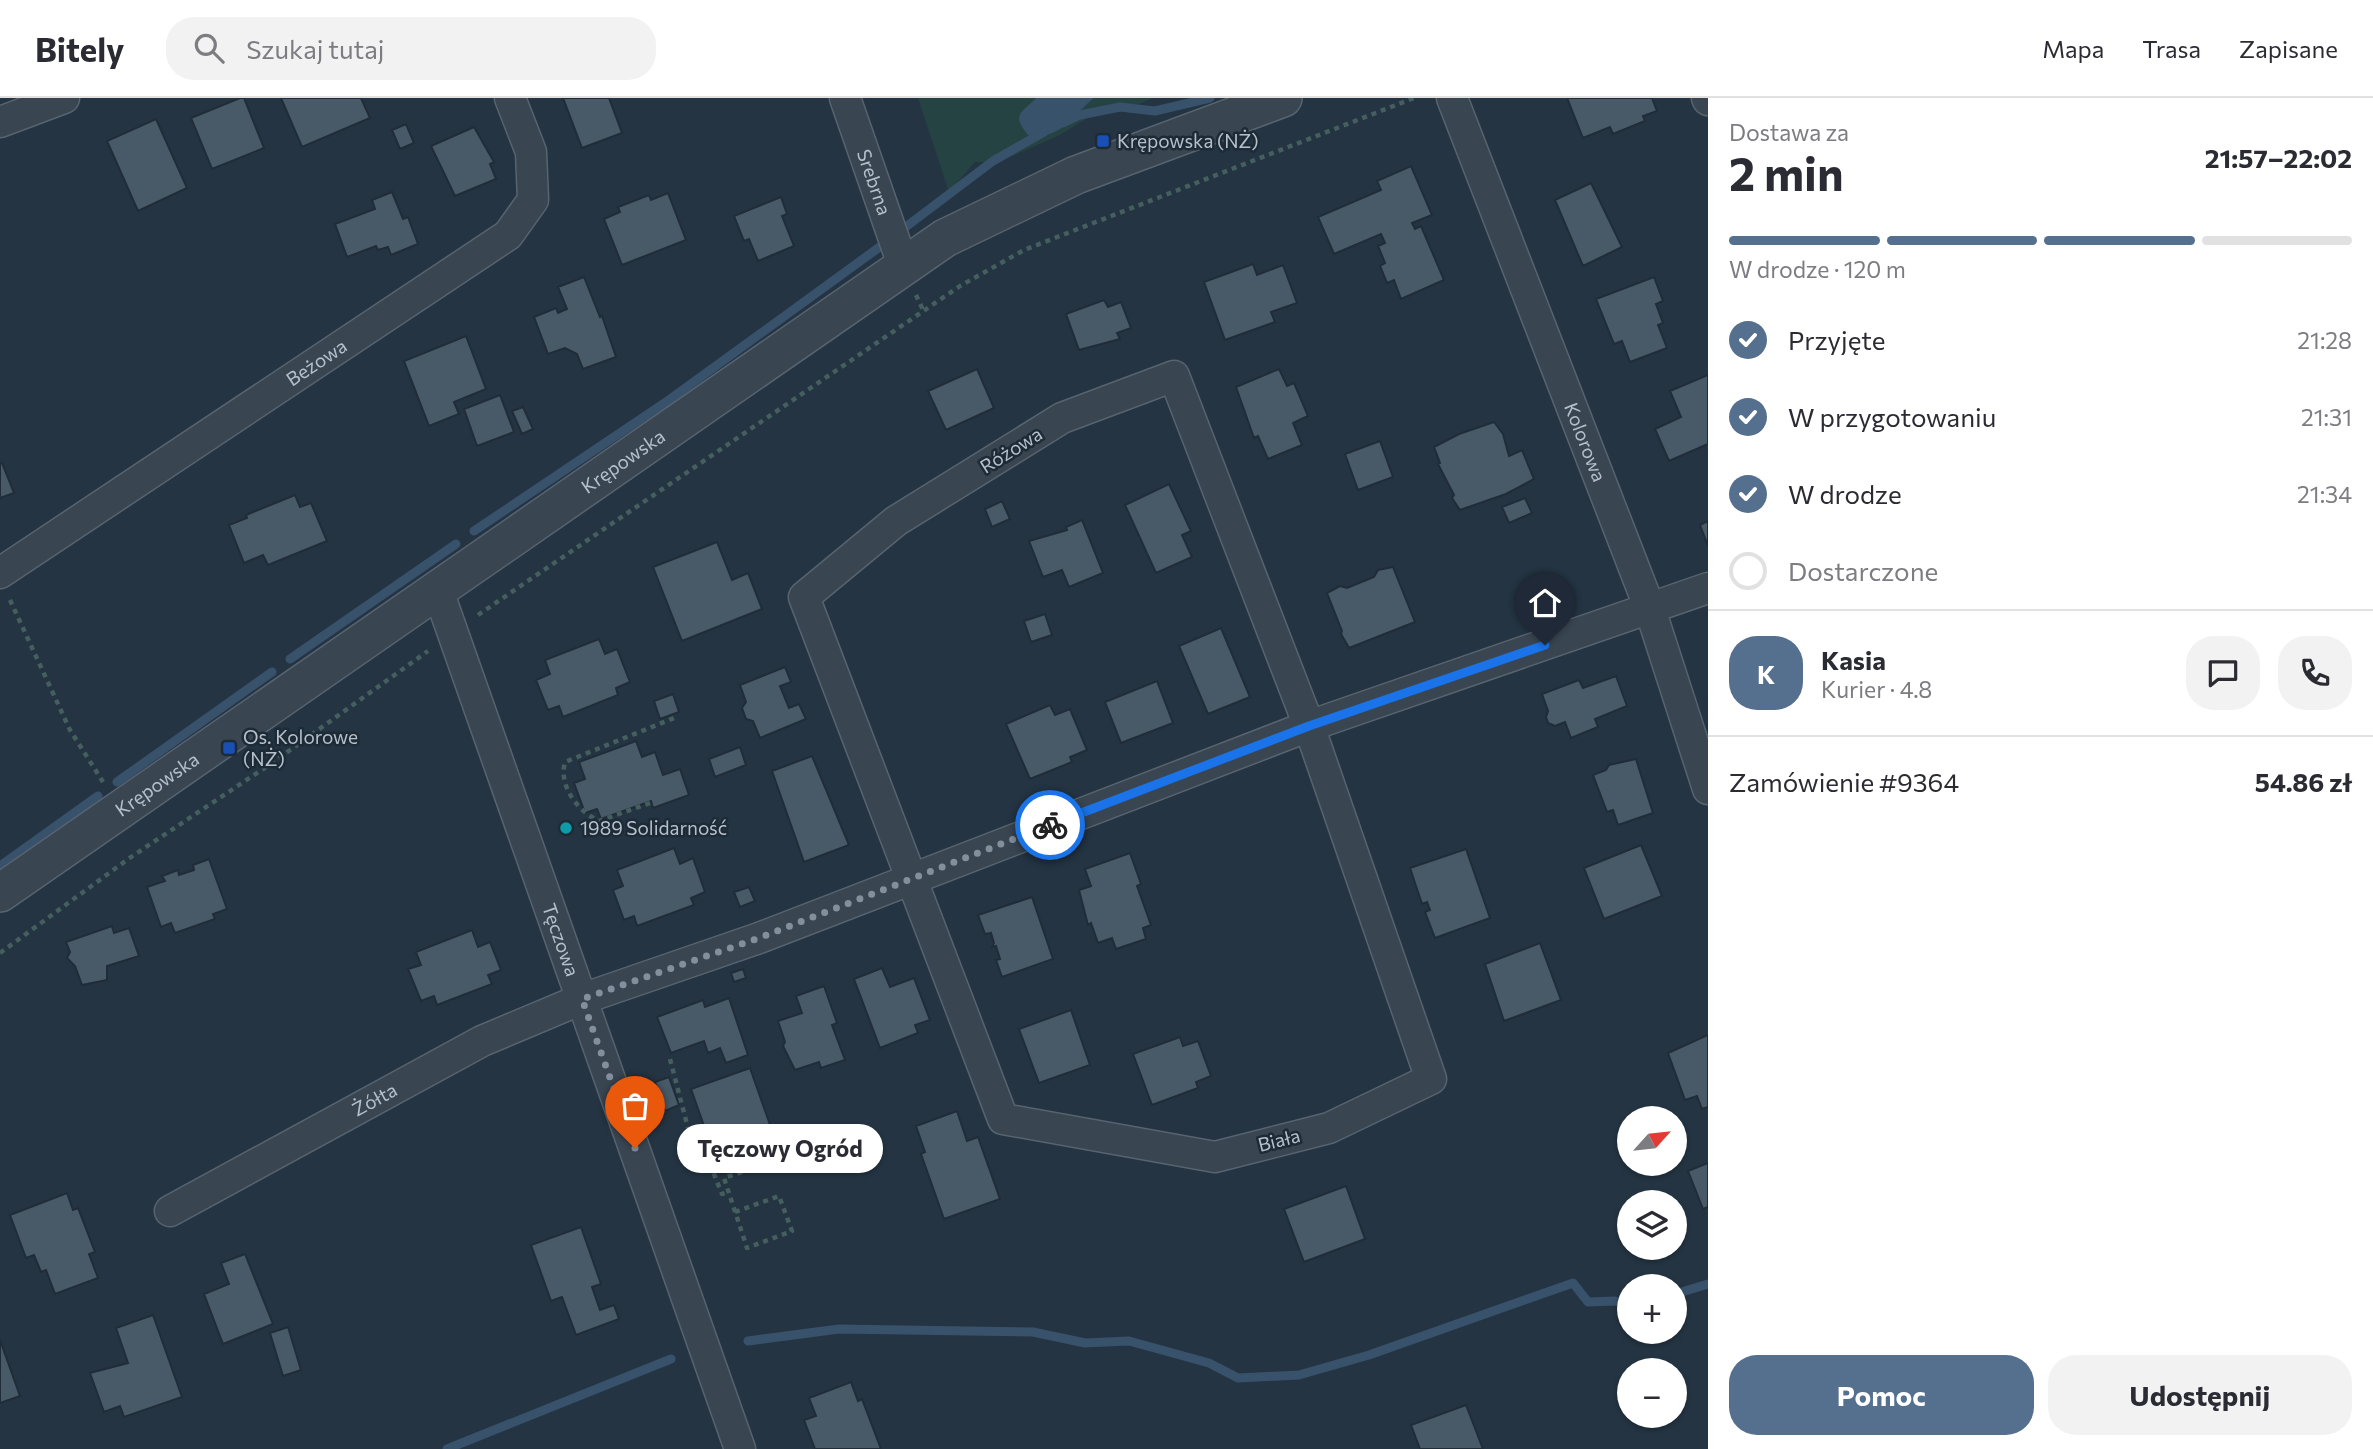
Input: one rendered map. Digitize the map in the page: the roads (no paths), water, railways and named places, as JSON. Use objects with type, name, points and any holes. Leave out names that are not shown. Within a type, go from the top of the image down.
[{"type":"street","points":[[0,122],[64,98]]},
{"type":"street","name":"Beżowa","points":[[3,582],[508,235],[533,200],[531,152],[510,98]]},
{"type":"street","name":"Srebrna","points":[[845,98],[903,265]]},
{"type":"street","name":"Krępowska","points":[[0,893],[945,238],[1032,193],[1283,98]]},
{"type":"street","name":"Kolorowa","points":[[1452,98],[1650,609],[1708,789]]},
{"type":"street","name":"Różowa","points":[[914,877],[804,597],[896,521],[1062,418],[1174,376],[1309,726]]},
{"type":"street","name":"Tęczowa","points":[[437,588],[740,1449]]},
{"type":"street","name":"Żółta","points":[[170,1211],[482,1041],[582,999],[759,938],[1309,726],[1708,588]]},
{"type":"street","name":"Biała","points":[[914,877],[1003,1119],[1215,1157],[1329,1128],[1431,1079],[1309,726]]},
{"type":"water","points":[[1036,98],[1094,98],[1058,130],[1039,136],[1028,135],[1019,118],[1023,110]]},
{"type":"waterway","points":[[1063,123],[1080,115],[1120,107],[1155,111],[1210,98]]},
{"type":"waterway","points":[[907,226],[993,161],[1044,132]]},
{"type":"waterway","points":[[474,531],[669,400],[881,246]]},
{"type":"waterway","points":[[290,659],[456,544]]},
{"type":"waterway","points":[[117,782],[272,672]]},
{"type":"waterway","points":[[0,866],[98,796]]},
{"type":"waterway","points":[[748,1341],[839,1329],[1033,1332],[1085,1343],[1129,1341],[1209,1363],[1238,1378],[1299,1375],[1369,1355],[1573,1283],[1588,1302],[1617,1302]]},
{"type":"waterway","points":[[1687,1290],[1708,1284]]},
{"type":"waterway","points":[[447,1449],[671,1359]]},
{"type":"place","name":"Krępowska (NŻ)","points":[[1103,141]]},
{"type":"place","name":"Os. Kolorowe (NŻ)","points":[[229,748]]},
{"type":"place","name":"1989 Solidarność","points":[[566,828]]},
{"type":"place","name":"Tęczowy Ogród","points":[[635,1148]]}]
